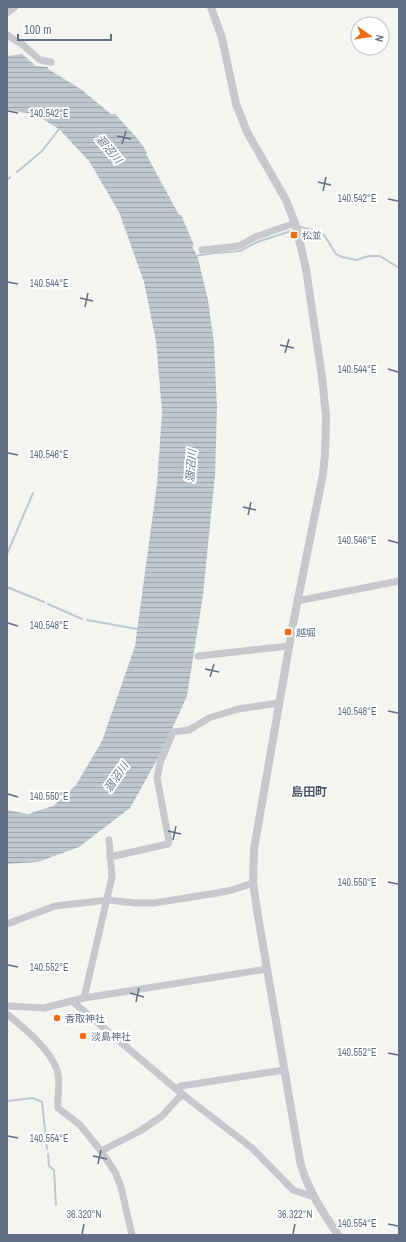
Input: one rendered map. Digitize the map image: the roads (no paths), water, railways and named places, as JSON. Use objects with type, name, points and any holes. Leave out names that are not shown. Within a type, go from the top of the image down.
[{"type":"street","points":[[7,13],[15,7]]},
{"type":"street","points":[[211,7],[222,38],[231,82],[239,110],[248,132],[286,200],[295,223],[306,269],[322,377],[326,416],[323,474],[297,601],[254,849],[253,883],[300,1161],[307,1184],[338,1235]]},
{"type":"street","points":[[7,35],[23,45],[40,60],[51,62]]},
{"type":"street","points":[[202,250],[239,246],[255,237],[295,223]]},
{"type":"street","points":[[297,601],[399,581]]},
{"type":"street","points":[[198,656],[289,646]]},
{"type":"street","points":[[110,857],[168,844],[169,841],[157,778],[160,763],[173,732],[188,730],[209,718],[238,709],[279,703]]},
{"type":"street","points":[[84,998],[108,900],[112,876],[109,840]]},
{"type":"street","points":[[7,924],[55,906],[108,900],[135,903],[154,903],[217,893],[253,883]]},
{"type":"street","points":[[7,1006],[44,1008],[84,998],[267,969]]},
{"type":"street","points":[[72,1001],[179,1091],[252,1148],[293,1190],[314,1197]]},
{"type":"street","points":[[7,1014],[24,1029],[52,1059],[57,1071],[58,1108],[80,1125],[101,1151],[115,1172],[121,1187],[132,1235]]},
{"type":"street","points":[[101,1151],[134,1134],[162,1116],[181,1086],[284,1070]]},
{"type":"water","name":"涸沼川","points":[[22,54],[36,66],[48,67],[48,69],[82,90],[112,115],[114,113],[137,138],[147,152],[146,154],[179,215],[181,215],[198,258],[208,300],[214,343],[217,408],[215,475],[203,595],[187,696],[163,749],[130,808],[79,847],[38,862],[7,864],[7,810],[28,814],[53,806],[76,785],[102,741],[135,646],[157,484],[162,412],[156,341],[144,282],[119,212],[89,161],[59,129],[34,114],[7,110],[7,56]]},
{"type":"waterway","points":[[17,172],[42,151],[59,129]]},
{"type":"waterway","points":[[7,180],[10,177]]},
{"type":"waterway","points":[[300,227],[318,231],[323,234],[336,254],[342,257],[356,260],[369,256],[380,256],[399,268]]},
{"type":"waterway","points":[[195,256],[240,251],[257,242],[294,230]]},
{"type":"waterway","points":[[7,554],[33,493]]},
{"type":"waterway","points":[[7,587],[44,602]]},
{"type":"waterway","points":[[48,604],[82,619]]},
{"type":"waterway","points":[[87,620],[137,629]]},
{"type":"waterway","points":[[7,1101],[33,1098],[42,1102],[47,1149]]},
{"type":"waterway","points":[[48,1154],[49,1166],[54,1170],[56,1205]]},
{"type":"place","name":"松並","points":[[294,235]]},
{"type":"place","name":"越堀","points":[[288,632]]},
{"type":"place","name":"香取神社","points":[[57,1018]]},
{"type":"place","name":"淡島神社","points":[[83,1036]]},
{"type":"district","name":"島田町","points":[[309,792]]}]
